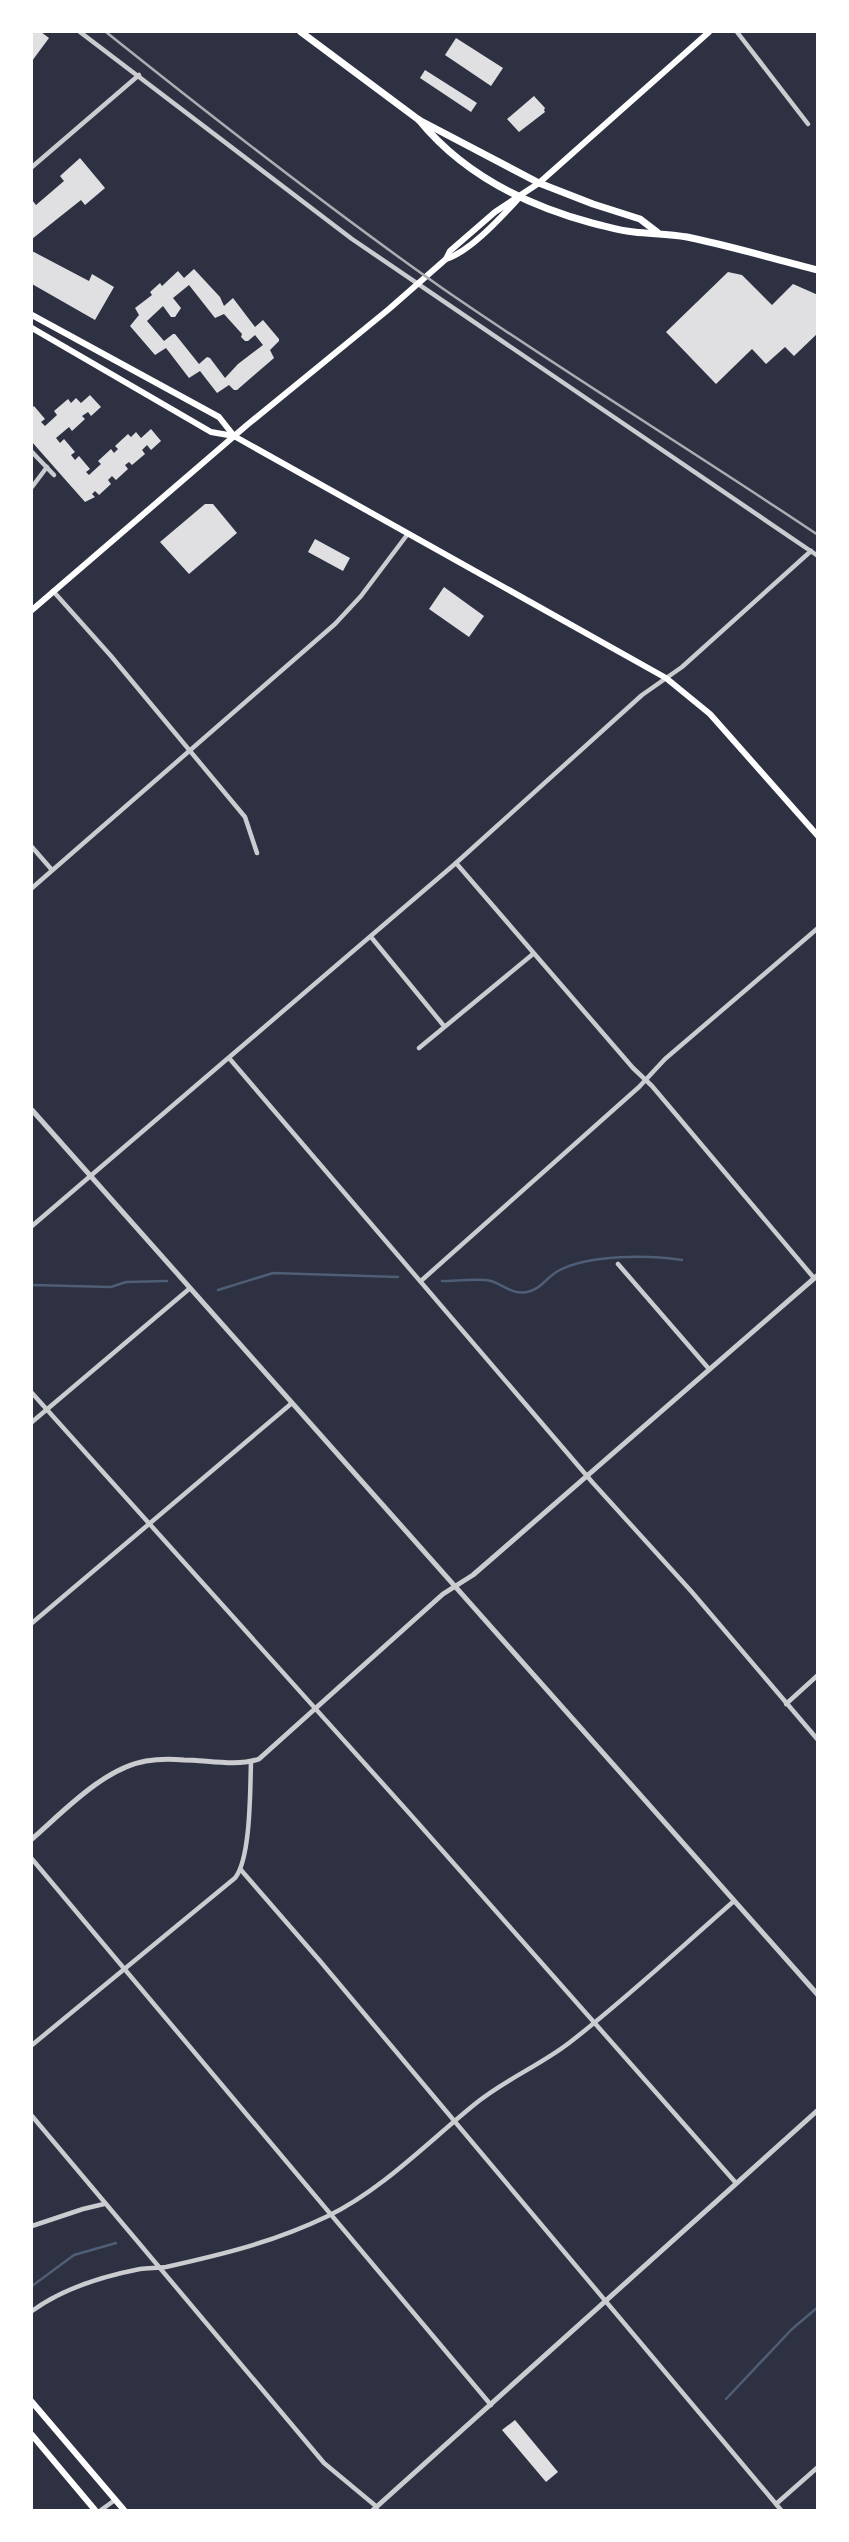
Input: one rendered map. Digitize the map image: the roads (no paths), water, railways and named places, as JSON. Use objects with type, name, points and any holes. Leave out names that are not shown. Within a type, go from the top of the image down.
[{"type":"main road","points":[[301,32],[419,120],[539,183],[640,219],[657,232]]},
{"type":"main road","points":[[32,610],[234,436],[418,284],[487,219],[539,183],[709,32]]},
{"type":"main road","points":[[419,120],[438,144],[460,162],[537,206],[609,227],[688,238],[817,270]]},
{"type":"main road","points":[[32,315],[219,417],[234,436]]},
{"type":"main road","points":[[32,328],[211,432],[234,436],[666,678],[710,714],[817,836]]},
{"type":"main road","points":[[32,2402],[124,2511]]},
{"type":"main road","points":[[32,2435],[95,2511]]},
{"type":"street","points":[[80,32],[352,239],[817,556]]},
{"type":"street","points":[[737,32],[808,124]]},
{"type":"street","points":[[32,167],[139,75]]},
{"type":"street","points":[[32,452],[54,475]]},
{"type":"street","points":[[32,487],[47,467]]},
{"type":"street","points":[[32,888],[335,624],[361,596],[407,535]]},
{"type":"street","points":[[32,1226],[371,937],[642,695],[703,648],[811,551]]},
{"type":"street","points":[[53,591],[111,656],[245,817],[257,853]]},
{"type":"street","points":[[32,847],[52,870]]},
{"type":"street","points":[[32,1839],[107,1776],[144,1761],[251,1762],[259,1759],[455,1586],[473,1576],[816,1277],[456,863]]},
{"type":"street","points":[[422,1280],[521,1195],[665,1059],[817,928]]},
{"type":"street","points":[[371,937],[444,1026]]},
{"type":"street","points":[[419,1048],[533,954]]},
{"type":"street","points":[[229,1058],[817,1740]]},
{"type":"street","points":[[32,1110],[817,1995]]},
{"type":"street","points":[[618,1264],[709,1369]]},
{"type":"street","points":[[32,1422],[189,1289]]},
{"type":"street","points":[[32,1393],[410,1814],[736,2183]]},
{"type":"street","points":[[32,1623],[292,1403]]},
{"type":"street","points":[[786,1704],[817,1675]]},
{"type":"street","points":[[32,2045],[241,1870],[245,1850],[251,1762]]},
{"type":"street","points":[[32,1859],[492,2406]]},
{"type":"street","points":[[241,1870],[782,2511]]},
{"type":"street","points":[[32,2311],[71,2290],[142,2269],[161,2268],[276,2240],[331,2215],[395,2172],[478,2102],[570,2042],[612,2009],[734,1901]]},
{"type":"street","points":[[32,2116],[324,2463],[375,2509],[608,2302],[817,2110]]},
{"type":"street","points":[[32,2226],[83,2208],[105,2204]]},
{"type":"street","points":[[776,2504],[817,2467]]},
{"type":"street","points":[[102,2511],[114,2500]]},
{"type":"waterway","points":[[442,1281],[486,1280],[522,1293],[536,1289],[558,1271],[586,1261],[636,1257],[682,1260]]},
{"type":"waterway","points":[[218,1290],[273,1273],[398,1277]]},
{"type":"waterway","points":[[32,1285],[111,1287],[126,1282],[167,1281]]},
{"type":"waterway","points":[[32,2286],[74,2255],[116,2243]]},
{"type":"waterway","points":[[726,2399],[792,2329],[818,2307]]},
{"type":"railway","points":[[106,32],[272,163],[442,288],[818,535]]}]
